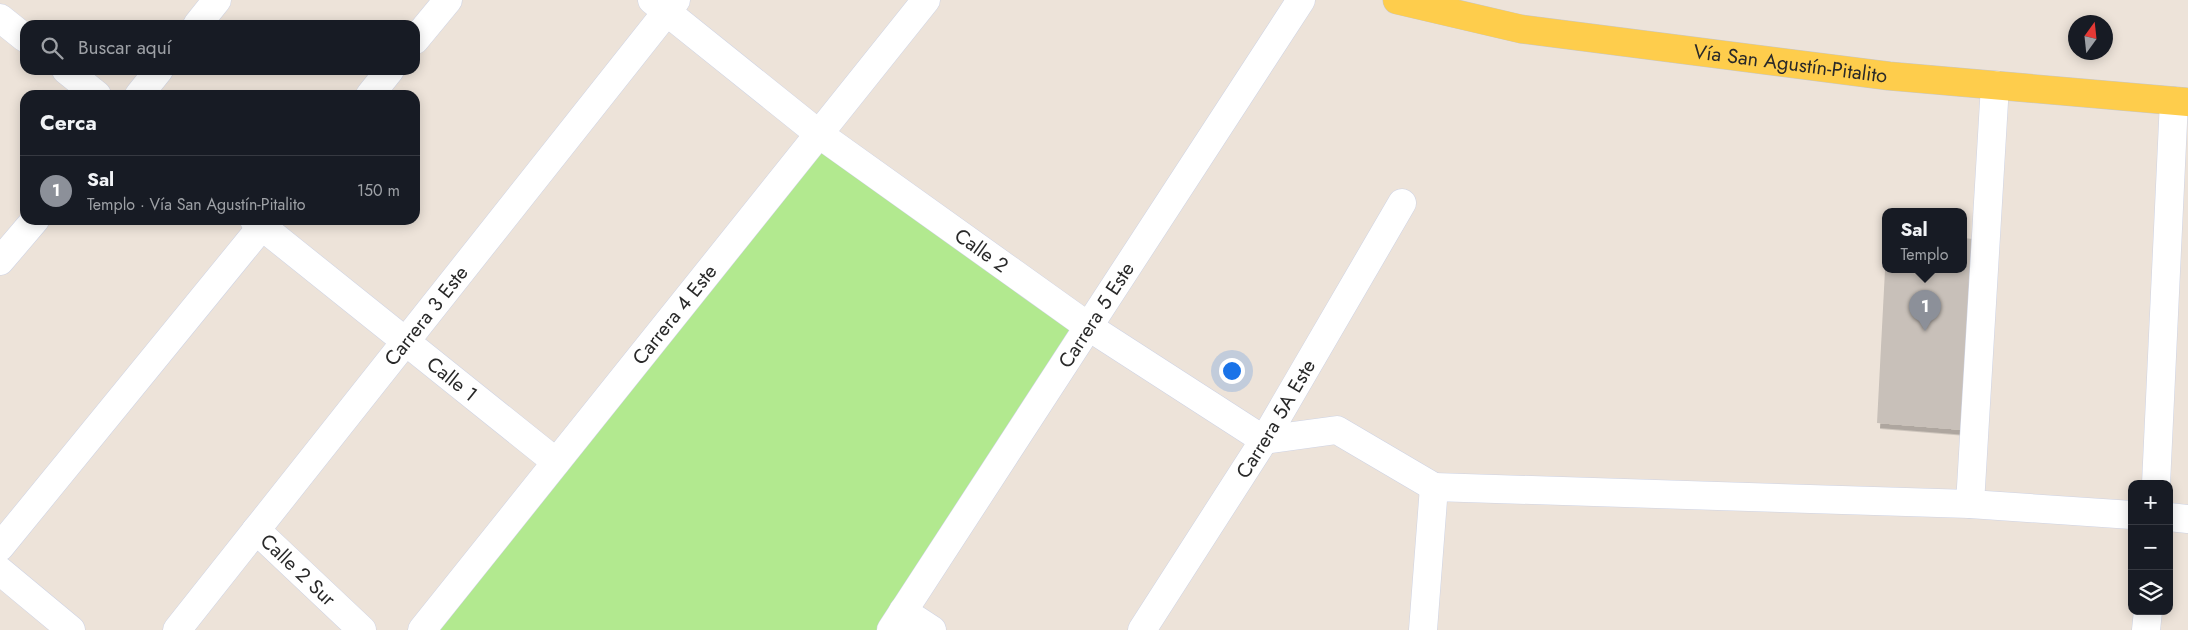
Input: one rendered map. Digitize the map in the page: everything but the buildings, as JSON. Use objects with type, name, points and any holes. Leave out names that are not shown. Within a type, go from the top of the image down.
[{"type":"main road","name":"Vía San Agustín-Pitalito","points":[[1397,0],[1521,29],[1889,76],[2181,101]]},
{"type":"street","points":[[200,20],[217,0]]},
{"type":"street","points":[[420,34],[448,0]]},
{"type":"street","name":"Carrera 4 Este","points":[[422,630],[926,0]]},
{"type":"street","name":"Carrera 5 Este","points":[[897,621],[1301,0]]},
{"type":"street","name":"Calle 2","points":[[665,4],[819,134],[1089,327],[1264,440]]},
{"type":"street","name":"Carrera 3 Este","points":[[177,630],[406,342],[665,4]]},
{"type":"street","points":[[0,18],[20,34]]},
{"type":"street","points":[[72,75],[91,90]]},
{"type":"street","points":[[143,90],[155,75]]},
{"type":"street","points":[[374,90],[386,75]]},
{"type":"street","points":[[1970,504],[1996,85]]},
{"type":"street","points":[[2156,480],[2181,101]]},
{"type":"street","name":"Carrera 5A Este","points":[[1142,630],[1264,440],[1402,203]]},
{"type":"street","points":[[0,261],[30,225]]},
{"type":"street","points":[[0,547],[259,225]]},
{"type":"street","name":"Calle 1","points":[[265,225],[406,342],[556,462]]},
{"type":"street","points":[[1264,440],[1337,430],[1434,487],[1970,504],[2128,515]]},
{"type":"street","points":[[1423,630],[1434,487]]},
{"type":"street","points":[[2173,518],[2188,519]]},
{"type":"street","name":"Calle 2 Sur","points":[[256,530],[362,630]]},
{"type":"street","points":[[0,572],[70,630]]},
{"type":"street","points":[[2146,630],[2148,615]]},
{"type":"street","points":[[897,621],[932,630]]},
{"type":"green space","points":[[813,142],[1077,328],[877,630],[436,630]]},
{"type":"place","name":"Sal","points":[[1925,331]]}]
